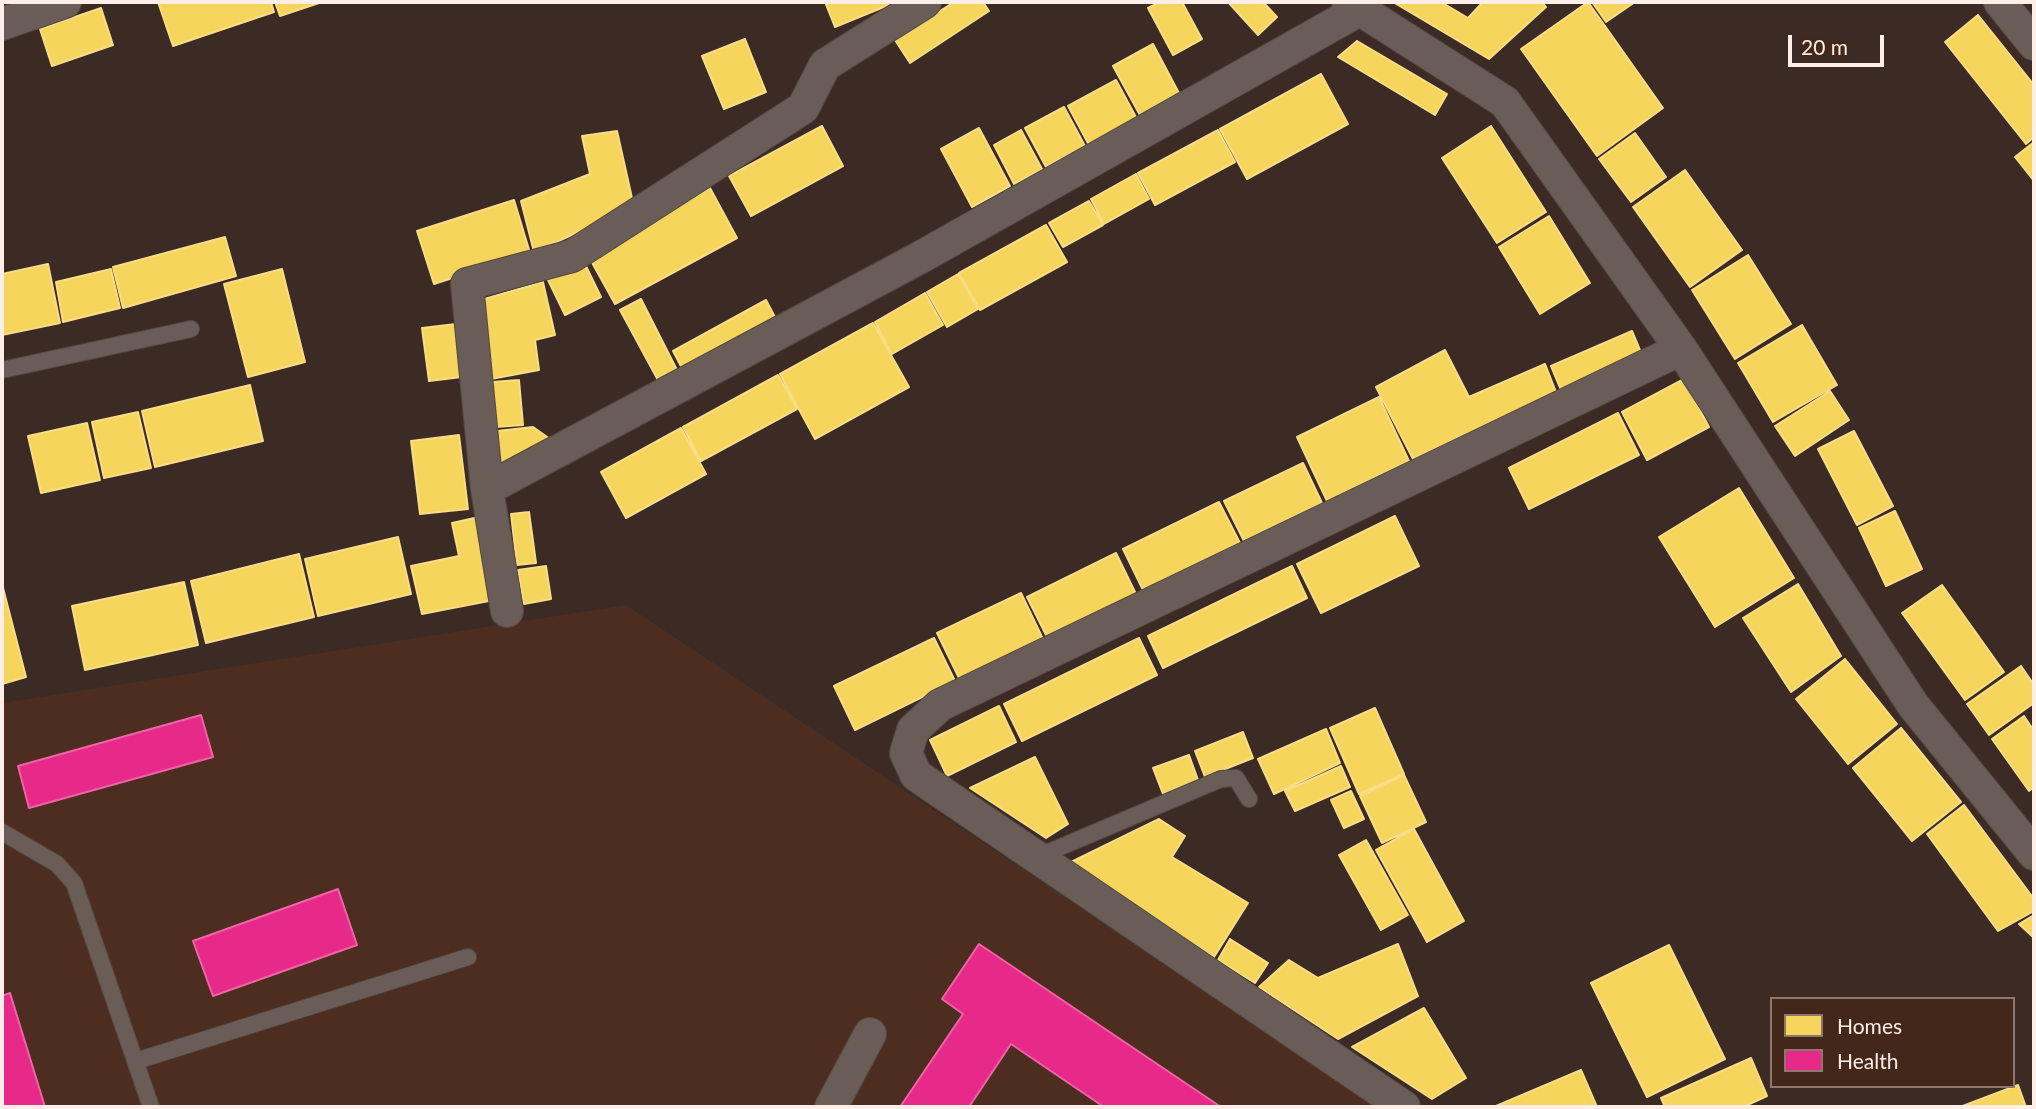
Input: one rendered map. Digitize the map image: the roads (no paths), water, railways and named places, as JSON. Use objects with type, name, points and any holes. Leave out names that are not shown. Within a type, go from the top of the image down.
[{"type":"street","points":[[2,24],[65,2]]},
{"type":"street","points":[[507,611],[487,489],[467,285],[572,256],[803,108],[824,65],[925,2]]},
{"type":"street","points":[[2000,2],[2034,44]]},
{"type":"street","points":[[487,489],[921,257],[1353,6],[1505,102],[1681,349],[1913,705],[2034,854]]},
{"type":"street","points":[[1404,1107],[916,775],[906,753],[913,730],[940,705],[1681,349]]},
{"type":"street","points":[[831,1107],[870,1034]]},
{"type":"lane","points":[[2,370],[191,329]]},
{"type":"lane","points":[[1037,857],[1221,779],[1236,778],[1249,799]]},
{"type":"lane","points":[[2,832],[57,864],[74,883],[151,1107]]},
{"type":"lane","points":[[135,1061],[468,957]]}]
